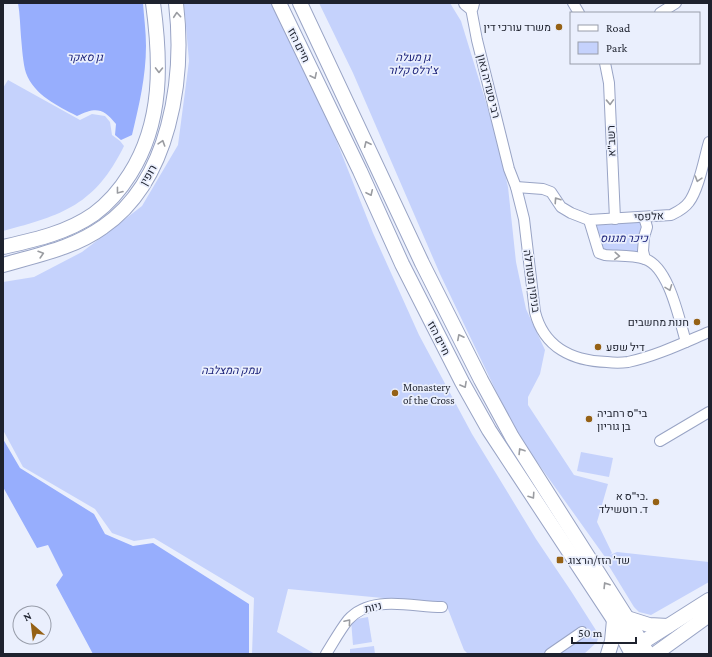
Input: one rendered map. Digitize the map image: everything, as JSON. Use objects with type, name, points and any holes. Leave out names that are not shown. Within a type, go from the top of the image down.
[{"type":"main road","name":"רופין","points":[[3,248],[53,234],[68,228],[93,214],[112,199],[135,166],[142,153],[156,107],[159,82],[159,55],[153,3]]},
{"type":"main road","name":"רופין","points":[[3,264],[43,254],[89,236],[102,228],[124,210],[141,186],[157,159],[177,84],[179,37],[176,3]]},
{"type":"main road","name":"חיים הזז","points":[[279,3],[360,171],[402,264],[462,382],[497,443],[620,619]]},
{"type":"main road","name":"חיים הזז","points":[[300,3],[422,263],[481,380],[512,437],[620,619],[635,651]]},
{"type":"main road","points":[[635,651],[668,626],[709,600]]},
{"type":"main road","points":[[655,654],[668,648],[709,615]]},
{"type":"main road","points":[[608,654],[620,619],[649,625],[668,626]]},
{"type":"street","points":[[573,3],[578,12]]},
{"type":"street","points":[[662,12],[676,3]]},
{"type":"street","name":"רבי סעדיה גאון","points":[[469,4],[509,169]]},
{"type":"street","name":"רשב\"א","points":[[605,64],[609,83],[615,219]]},
{"type":"street","name":"אלפסי","points":[[589,220],[670,215],[685,207],[690,201],[696,186],[709,142]]},
{"type":"street","name":"בנימין מטודלה","points":[[509,169],[516,187],[524,219],[536,316],[544,335],[563,352],[579,359],[595,362],[616,363],[639,359],[709,332]]},
{"type":"street","points":[[516,187],[542,189],[552,192],[561,207],[571,213],[589,220],[599,253],[605,255],[645,259],[656,266],[668,286],[686,342]]},
{"type":"street","points":[[644,217],[647,227],[644,237],[643,250],[645,259]]},
{"type":"street","points":[[660,441],[709,412]]},
{"type":"street","name":"ניות","points":[[326,654],[348,621],[359,610],[387,604],[442,607]]},
{"type":"street","points":[[550,654],[582,632]]},
{"type":"green space","name":"גן סאקר","points":[[18,3],[143,3],[146,57],[140,102],[132,135],[121,140],[115,135],[116,124],[103,112],[94,110],[77,116],[47,99],[35,88],[26,73],[24,65]]},
{"type":"green space","name":"עמק המצלבה","points":[[184,3],[276,3],[301,51],[373,233],[419,335],[472,434],[536,539],[599,635],[597,642],[584,654],[468,654],[464,650],[446,604],[288,589],[277,632],[315,654],[252,654],[254,598],[154,538],[134,541],[112,533],[95,509],[23,467],[3,430],[3,282],[34,277],[82,252],[142,206],[178,145],[189,61]]},
{"type":"green space","name":"גן מעלה צ'רלס קלור","points":[[319,3],[450,3],[461,21],[496,135],[508,187],[516,262],[526,309],[545,350],[540,374],[528,397],[528,405],[574,475],[608,484],[597,522],[612,553],[610,555],[617,552],[709,562],[709,582],[651,615],[639,612],[634,607],[604,558],[605,557],[522,441],[496,391],[440,274],[353,73]]},
{"type":"green space","points":[[8,80],[80,120],[92,114],[105,116],[110,122],[112,135],[124,146],[113,166],[101,182],[89,195],[75,205],[60,213],[3,231],[3,88]]},
{"type":"green space","name":"כיכר מגנוס","points":[[642,221],[638,253],[603,251],[593,223],[605,225]]},
{"type":"green space","points":[[3,439],[20,468],[94,514],[105,534],[133,546],[153,543],[249,604],[249,654],[93,654],[56,585],[63,575],[48,545],[37,548],[3,487]]},
{"type":"green space","points":[[581,452],[613,458],[609,477],[577,471]]},
{"type":"green space","points":[[368,617],[372,642],[353,645],[351,620]]},
{"type":"green space","points":[[374,646],[375,654],[350,654],[350,649]]},
{"type":"place","name":"משרד עורכי דין","points":[[559,27]]},
{"type":"place","name":"חנות מחשבים","points":[[697,322]]},
{"type":"place","name":"דיל שפע","points":[[598,347]]},
{"type":"place","name":"Monastery of the Cross","points":[[395,393]]},
{"type":"place","name":"בי\"ס רחביה בן גוריון","points":[[589,419]]},
{"type":"place","name":"בי\"ס א. ד. רוטשילד","points":[[656,502]]},
{"type":"place","name":"שד׳ הזז/הרצוג","points":[[560,560]]}]
